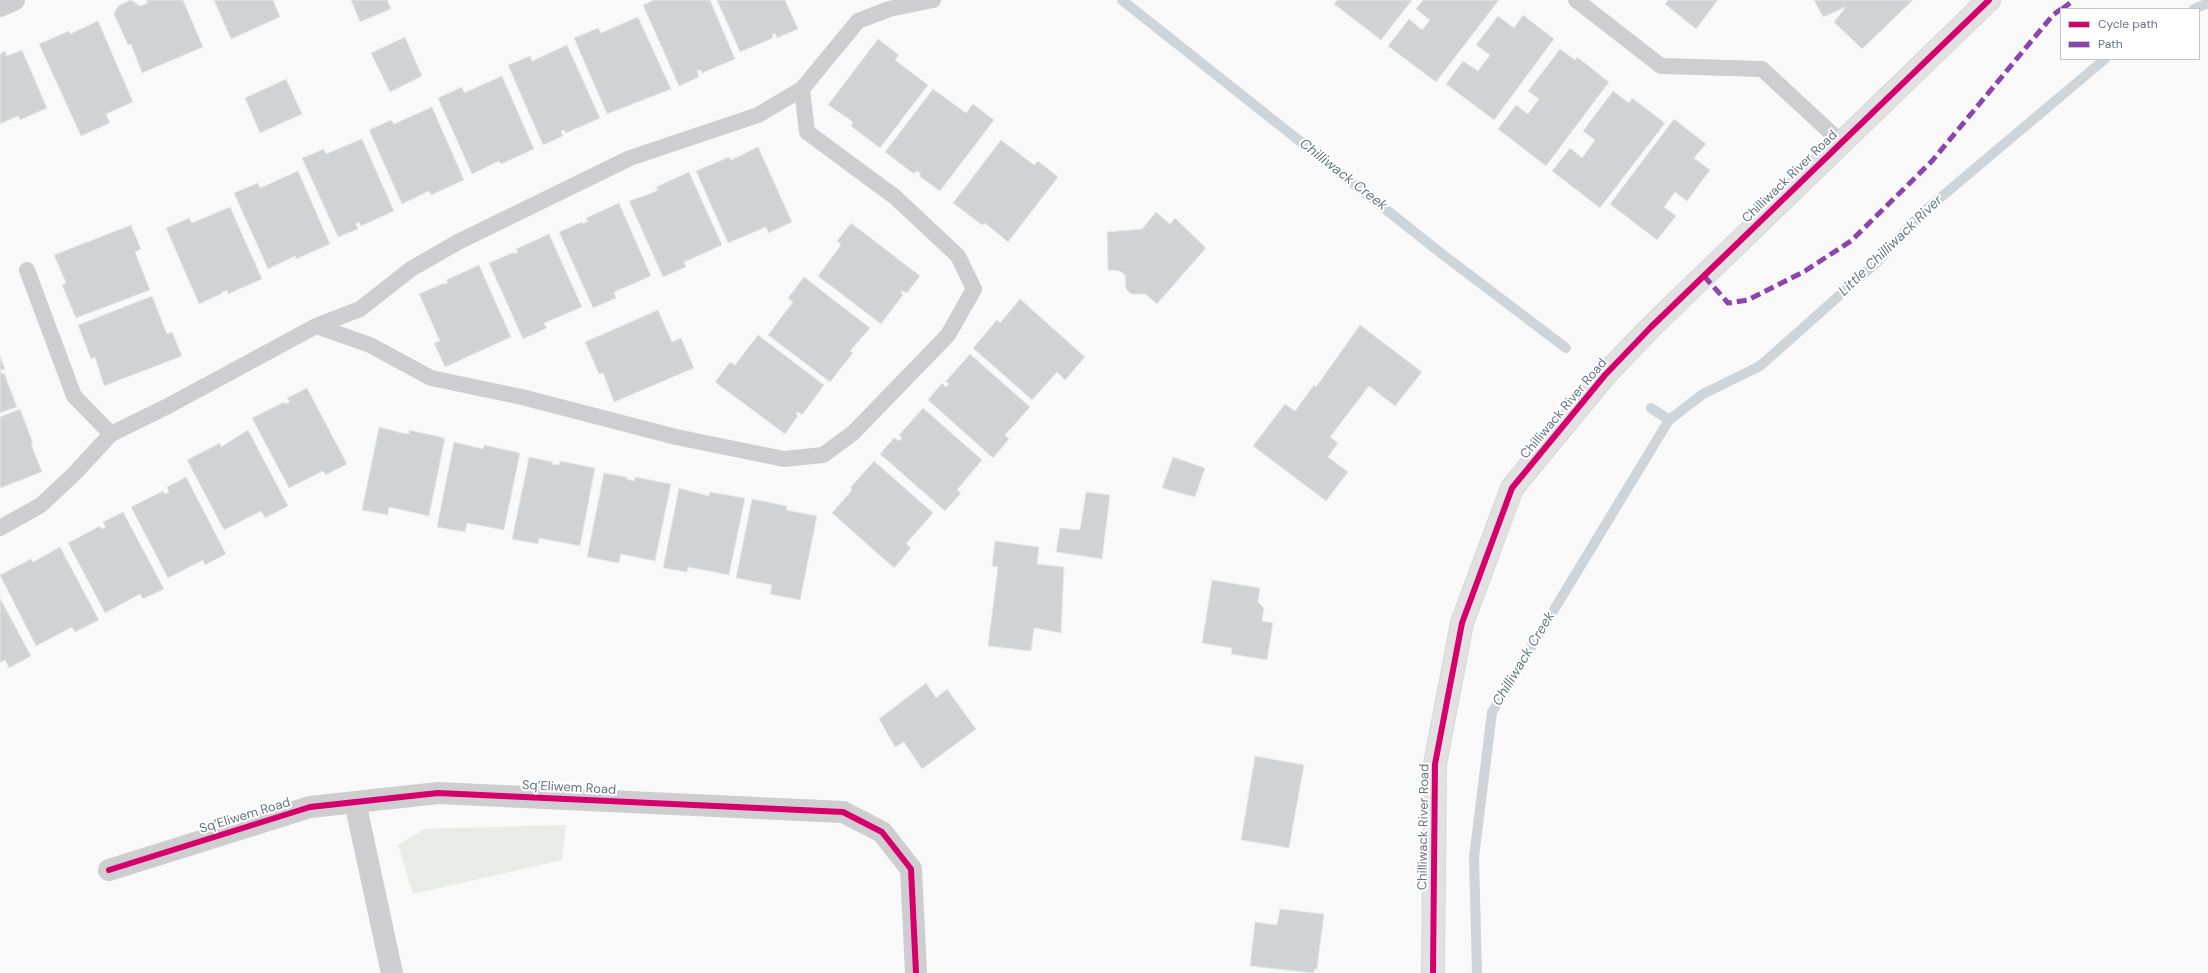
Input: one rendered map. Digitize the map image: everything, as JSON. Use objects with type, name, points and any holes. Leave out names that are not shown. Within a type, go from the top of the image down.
[{"type":"main road","name":"Chilliwack River Road","points":[[1433,973],[1435,764],[1462,623],[1512,488],[1616,365],[1651,328],[1989,0]]},
{"type":"street","points":[[0,6],[14,0]]},
{"type":"street","name":"Sq’Eliwem Road","points":[[109,870],[310,807],[438,793],[843,812],[882,832],[911,869],[916,973]]},
{"type":"street","points":[[355,802],[392,973]]},
{"type":"lane","points":[[0,528],[41,505],[74,474],[111,434],[168,406],[316,326],[360,309],[411,269],[480,232],[630,158],[758,115],[802,89],[858,21],[890,9],[933,0]]},
{"type":"lane","points":[[1576,0],[1661,66],[1762,69],[1842,143]]},
{"type":"lane","points":[[316,326],[370,345],[431,378],[522,397],[676,437],[776,458],[784,459],[823,455],[853,433],[948,335],[974,289],[958,256],[895,196],[807,132],[802,89]]},
{"type":"lane","points":[[27,270],[74,396],[111,434]]},
{"type":"shaded area","points":[[566,825],[562,860],[413,894],[398,845],[425,829]]},
{"type":"building","points":[[131,0],[140,6],[148,3],[146,0],[183,0],[203,47],[142,73],[131,44],[128,45],[114,14],[118,6]]},
{"type":"building","points":[[214,0],[273,0],[280,17],[231,39]]},
{"type":"building","points":[[351,0],[387,0],[391,9],[360,22]]},
{"type":"building","points":[[654,0],[710,0],[735,59],[702,73],[701,70],[697,71],[699,77],[679,86],[643,5]]},
{"type":"building","points":[[717,0],[785,0],[798,29],[777,38],[775,33],[772,35],[773,38],[740,52]]},
{"type":"building","points":[[1337,0],[1412,0],[1381,40],[1334,4]]},
{"type":"building","points":[[1423,0],[1499,0],[1436,82],[1388,46],[1409,19],[1422,30],[1430,20],[1416,9]]},
{"type":"building","points":[[1668,0],[1718,0],[1696,29],[1665,4]]},
{"type":"building","points":[[1814,0],[1913,0],[1862,49],[1834,22],[1846,7],[1823,17]]},
{"type":"building","points":[[1523,15],[1554,39],[1494,120],[1446,84],[1463,61],[1478,71],[1490,55],[1476,45],[1498,16],[1514,28]]},
{"type":"building","points":[[638,17],[671,89],[607,114],[574,38],[598,28],[601,33]]},
{"type":"building","points":[[98,21],[133,102],[106,114],[110,123],[81,136],[39,44],[69,31],[70,34]]},
{"type":"building","points":[[405,37],[422,76],[390,92],[371,53]]},
{"type":"building","points":[[878,39],[899,55],[895,60],[928,85],[880,148],[851,126],[853,123],[849,119],[828,105]]},
{"type":"building","points":[[567,45],[600,118],[566,133],[564,130],[561,131],[563,136],[543,145],[508,65],[530,56],[532,61]]},
{"type":"building","points":[[1560,49],[1575,60],[1577,57],[1609,82],[1546,166],[1498,129],[1516,105],[1528,114],[1539,99],[1528,91]]},
{"type":"building","points":[[22,50],[47,108],[20,120],[18,116],[0,124],[0,54],[5,51],[7,56]]},
{"type":"building","points":[[502,76],[534,149],[501,164],[499,161],[472,174],[438,98],[462,87],[464,93]]},
{"type":"building","points":[[286,79],[302,114],[260,133],[245,98]]},
{"type":"building","points":[[933,89],[966,113],[973,104],[994,120],[940,191],[919,176],[921,174],[916,171],[914,174],[885,152]]},
{"type":"building","points":[[1613,91],[1629,103],[1632,98],[1665,123],[1600,208],[1552,171],[1570,148],[1582,158],[1595,140],[1583,131]]},
{"type":"building","points":[[432,107],[464,180],[431,195],[429,191],[402,204],[369,130],[391,120],[394,124]]},
{"type":"building","points":[[1674,119],[1706,144],[1694,158],[1710,170],[1687,201],[1675,192],[1664,207],[1676,216],[1657,240],[1610,204]]},
{"type":"building","points":[[362,139],[394,211],[361,226],[359,222],[356,224],[358,229],[338,237],[302,158],[324,149],[326,154]]},
{"type":"building","points":[[1001,140],[1034,165],[1038,161],[1058,177],[1008,242],[985,223],[982,225],[953,203]]},
{"type":"building","points":[[758,147],[792,222],[768,233],[766,227],[728,243],[696,171],[729,157],[731,160]]},
{"type":"building","points":[[298,171],[330,244],[296,259],[295,256],[268,269],[234,193],[258,183],[260,188]]},
{"type":"building","points":[[689,172],[722,245],[684,262],[686,267],[663,277],[629,201],[652,193],[658,190],[656,187]]},
{"type":"building","points":[[619,203],[651,276],[614,292],[616,298],[593,308],[559,232],[582,222],[583,224],[588,221],[586,218]]},
{"type":"building","points":[[230,207],[262,279],[228,294],[227,290],[199,304],[166,228],[189,218],[192,223]]},
{"type":"building","points":[[1156,212],[1170,224],[1175,218],[1206,248],[1157,304],[1145,294],[1131,294],[1126,289],[1125,275],[1120,271],[1108,270],[1107,232],[1142,229]]},
{"type":"building","points":[[851,223],[920,276],[907,293],[902,291],[901,293],[903,295],[881,324],[818,276],[841,245],[837,241]]},
{"type":"building","points":[[131,225],[141,249],[135,252],[150,290],[76,318],[62,285],[66,283],[54,255]]},
{"type":"building","points":[[549,234],[582,307],[544,323],[547,328],[523,339],[489,263],[512,253],[518,253],[516,249]]},
{"type":"building","points":[[479,265],[511,337],[445,367],[434,343],[440,341],[419,294],[448,283],[446,280]]},
{"type":"building","points":[[804,277],[870,328],[850,351],[853,353],[830,382],[768,335],[793,302],[788,298]]},
{"type":"building","points":[[152,296],[167,334],[172,332],[182,356],[104,386],[95,357],[91,359],[78,325]]},
{"type":"building","points":[[1020,299],[1085,357],[1065,380],[1057,372],[1032,400],[973,348],[997,320],[1000,323]]},
{"type":"building","points":[[658,310],[672,342],[681,338],[694,368],[614,402],[603,373],[599,374],[585,342]]},
{"type":"building","points":[[1360,325],[1422,372],[1395,406],[1369,386],[1330,437],[1338,443],[1328,457],[1348,472],[1326,501],[1253,446],[1285,404],[1295,411],[1314,385],[1316,387]]},
{"type":"building","points":[[758,335],[824,385],[802,415],[798,412],[796,414],[798,416],[785,434],[715,382],[730,362],[735,365]]},
{"type":"building","points":[[970,354],[1030,407],[1005,435],[1009,439],[993,458],[928,400],[942,383],[946,387],[949,384],[946,381]]},
{"type":"building","points":[[0,356],[5,369],[0,370]]},
{"type":"building","points":[[0,370],[2,374],[4,373],[17,407],[0,413]]},
{"type":"building","points":[[307,388],[347,464],[326,475],[323,471],[289,488],[252,418],[284,402],[285,404],[290,402],[287,398]]},
{"type":"building","points":[[923,408],[982,460],[957,490],[961,493],[945,511],[880,454],[894,438],[899,441],[902,438],[899,435]]},
{"type":"building","points":[[20,409],[42,472],[0,488],[0,417]]},
{"type":"building","points":[[379,427],[402,433],[409,434],[409,430],[445,438],[429,516],[389,507],[388,515],[362,510]]},
{"type":"building","points":[[248,430],[288,506],[265,518],[261,511],[224,530],[187,460],[220,443],[221,447]]},
{"type":"building","points":[[454,442],[483,449],[484,445],[520,453],[504,530],[467,523],[465,532],[437,527]]},
{"type":"building","points":[[529,457],[553,462],[552,464],[559,465],[560,461],[595,468],[580,546],[539,538],[538,544],[512,539]]},
{"type":"building","points":[[1173,457],[1205,468],[1195,497],[1162,488]]},
{"type":"building","points":[[874,461],[933,513],[906,544],[911,548],[894,568],[832,513],[852,490],[850,488]]},
{"type":"building","points":[[604,473],[627,477],[627,479],[634,481],[635,477],[671,484],[655,561],[621,554],[619,563],[587,557]]},
{"type":"building","points":[[186,477],[226,554],[205,565],[203,560],[168,578],[131,507],[163,491],[165,494],[169,492],[167,487]]},
{"type":"building","points":[[679,488],[709,496],[710,492],[745,498],[729,575],[688,567],[687,572],[663,568]]},
{"type":"building","points":[[1086,492],[1110,495],[1102,559],[1056,552],[1060,528],[1080,530]]},
{"type":"building","points":[[752,499],[787,506],[786,510],[817,516],[800,600],[770,594],[772,585],[736,578]]},
{"type":"building","points":[[123,512],[164,589],[143,599],[140,594],[105,613],[68,543],[100,526],[101,529],[106,527],[103,522]]},
{"type":"building","points":[[995,541],[1039,547],[1037,564],[1064,567],[1061,633],[1034,628],[1031,651],[988,646],[998,567],[992,566]]},
{"type":"building","points":[[60,547],[99,620],[75,632],[72,627],[36,646],[0,575],[31,559],[33,562]]},
{"type":"building","points":[[1212,580],[1260,588],[1258,602],[1264,608],[1262,621],[1273,623],[1267,660],[1231,654],[1232,648],[1202,643]]},
{"type":"building","points":[[0,598],[31,656],[9,668],[5,660],[0,663]]},
{"type":"building","points":[[926,683],[936,698],[947,689],[976,729],[922,769],[904,742],[895,747],[879,719]]},
{"type":"building","points":[[1255,756],[1304,765],[1289,848],[1241,840]]},
{"type":"building","points":[[1280,909],[1324,914],[1317,969],[1314,969],[1314,973],[1250,966],[1255,922],[1277,925]]},
{"type":"waterway","name":"Chilliwack Creek","points":[[1122,0],[1442,254],[1566,348]]},
{"type":"waterway","name":"Little Chilliwack River","points":[[2196,8],[2208,3]]},
{"type":"waterway","name":"Chilliwack Creek","points":[[1477,973],[1474,857],[1492,712],[1669,420],[1703,394],[1760,366],[1876,263],[1921,214],[2104,60]]},
{"type":"waterway","name":"Chilliwack Creek","points":[[1651,408],[1669,420]]},
{"type":"marked path","points":[[2063,8],[2074,0]]},
{"type":"marked path","points":[[1704,276],[1728,303],[1748,300],[1805,271],[1851,241],[1932,161],[2053,15],[2060,10]]},
{"type":"cycle path","points":[[1433,973],[1435,764],[1462,623],[1512,488],[1605,375],[1651,327],[1989,0]]},
{"type":"cycle path","points":[[109,870],[310,807],[438,793],[843,812],[882,832],[911,869],[916,973]]}]
